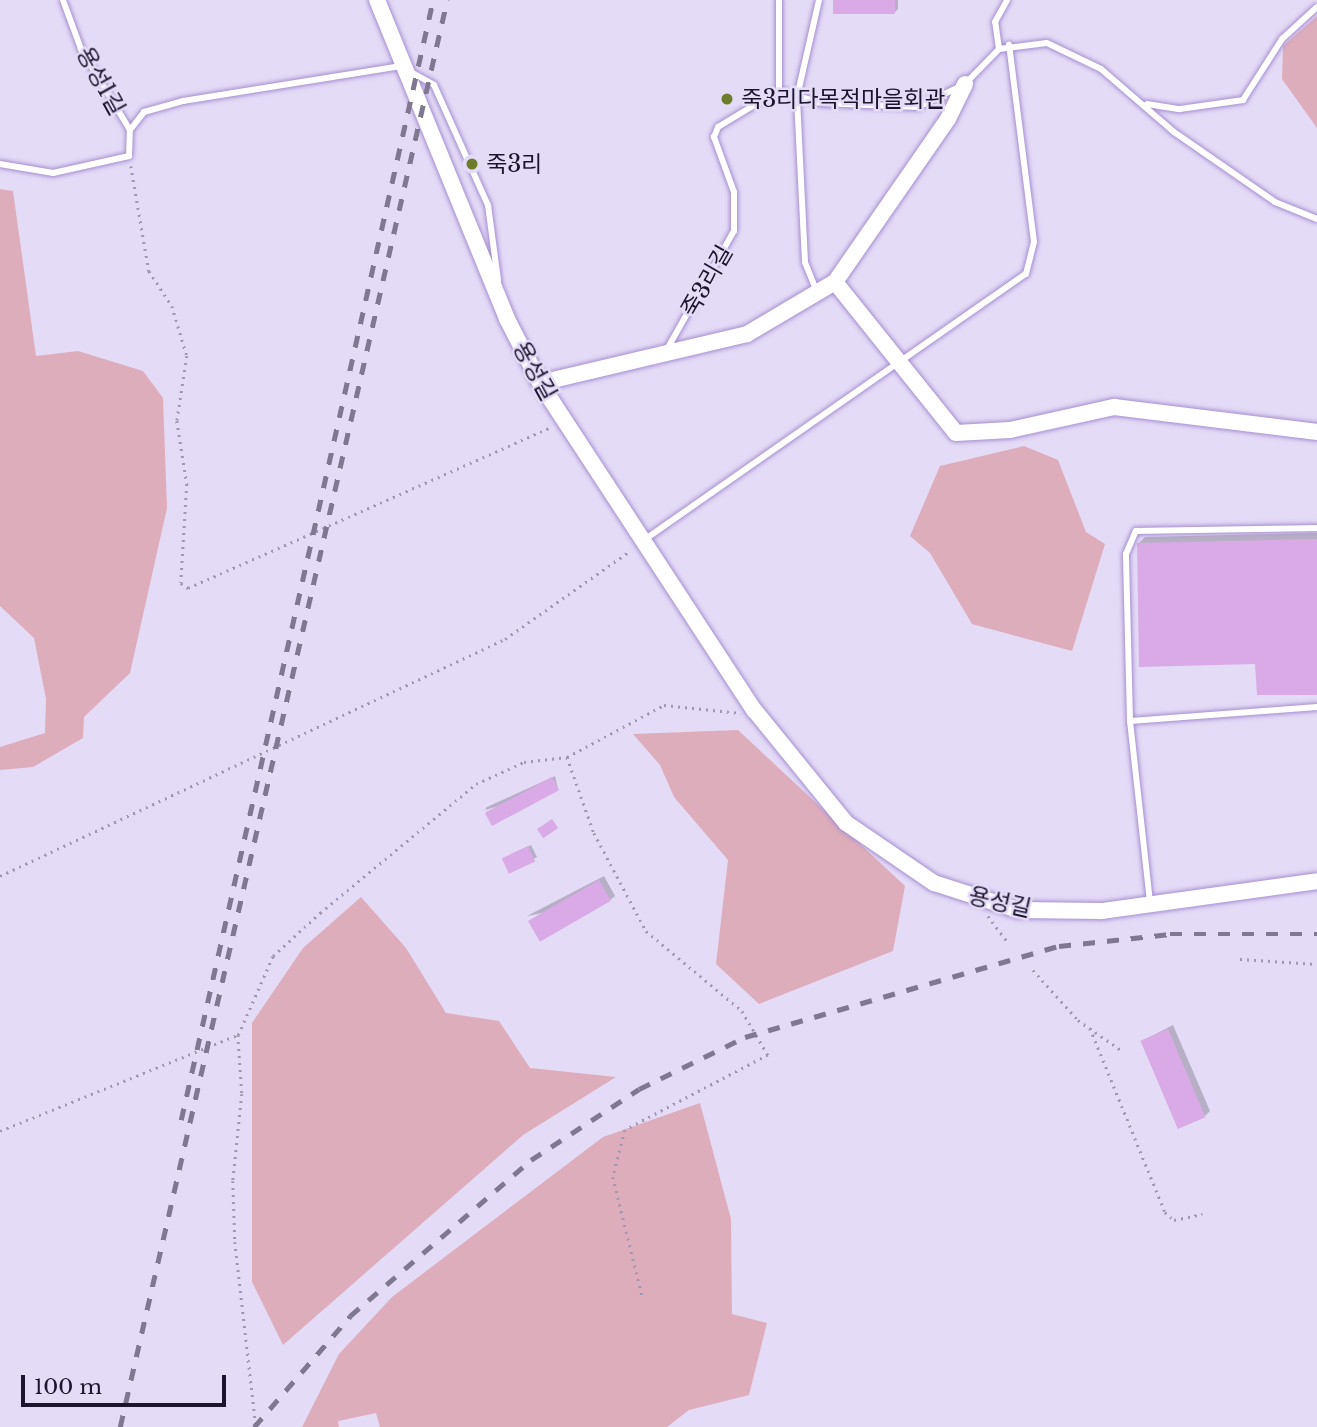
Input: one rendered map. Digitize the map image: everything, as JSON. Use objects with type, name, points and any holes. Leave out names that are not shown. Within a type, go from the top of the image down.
[{"type":"street","name":"용성길","points":[[377,0],[400,66],[540,383],[755,711],[846,823],[890,858],[974,899],[1066,913],[1317,881]]},
{"type":"street","name":"죽3리길","points":[[540,383],[666,358],[747,334],[835,282],[948,119],[965,84]]},
{"type":"street","points":[[835,282],[956,433],[972,436],[1114,407],[1317,432]]},
{"type":"lane","name":"용성1길","points":[[63,0],[81,48],[130,130],[129,156]]},
{"type":"lane","points":[[779,0],[779,90]]},
{"type":"lane","points":[[818,293],[805,262],[797,97],[819,0]]},
{"type":"lane","points":[[999,48],[995,22],[1007,0]]},
{"type":"lane","points":[[1146,104],[1180,109],[1243,100],[1282,39],[1317,7]]},
{"type":"lane","points":[[642,542],[1014,288],[1033,262],[1009,45]]},
{"type":"lane","name":"죽3리길","points":[[666,358],[667,342],[700,300],[734,231],[734,192],[714,137],[718,127],[779,90],[797,97],[918,107],[965,84],[999,48],[1009,45],[1072,50],[1275,202],[1317,219]]},
{"type":"lane","points":[[130,130],[144,112],[183,101],[400,66],[433,85],[488,205],[500,297]]},
{"type":"lane","points":[[0,164],[53,173],[129,156]]},
{"type":"lane","points":[[1150,904],[1130,721],[1126,554],[1136,531],[1317,528]]},
{"type":"lane","points":[[1130,721],[1317,707]]},
{"type":"path","points":[[129,156],[143,248],[172,306],[187,356],[177,421],[187,484],[181,583],[188,587],[564,421]]},
{"type":"path","points":[[0,876],[505,639],[642,542]]},
{"type":"path","points":[[256,1427],[234,1242],[233,1181],[242,1094],[238,1035],[273,956],[320,913],[477,784],[524,762],[567,757],[664,705],[721,716],[755,711]]},
{"type":"path","points":[[567,757],[594,833],[646,931],[742,1011],[768,1055],[625,1130],[613,1177],[643,1299]]},
{"type":"path","points":[[974,899],[1009,944]]},
{"type":"path","points":[[1240,959],[1317,964]]},
{"type":"path","points":[[1033,970],[1090,1028],[1121,1050]]},
{"type":"path","points":[[1090,1028],[1165,1212],[1174,1220],[1202,1214]]},
{"type":"path","points":[[0,1131],[238,1035]]},
{"type":"shaded area","points":[[1317,16],[1317,128],[1282,79],[1283,46]]},
{"type":"shaded area","points":[[0,189],[13,191],[36,356],[78,351],[143,371],[163,398],[167,508],[130,673],[84,717],[83,738],[33,767],[0,770],[0,747],[45,733],[46,699],[34,638],[0,606]]},
{"type":"shaded area","points":[[1024,446],[1058,460],[1086,532],[1105,544],[1072,651],[972,624],[930,553],[910,536],[940,466]]},
{"type":"shaded area","points":[[738,730],[905,886],[893,951],[759,1004],[716,964],[728,860],[674,797],[660,765],[633,734]]},
{"type":"shaded area","points":[[361,897],[406,948],[446,1013],[499,1021],[530,1068],[616,1077],[523,1135],[283,1345],[252,1282],[252,1023],[303,948]]},
{"type":"shaded area","points":[[700,1103],[731,1219],[732,1314],[767,1323],[749,1395],[689,1410],[667,1427],[380,1427],[376,1413],[338,1421],[339,1427],[302,1427],[339,1354],[392,1297],[603,1137]]},
{"type":"building","points":[[833,0],[895,0],[895,14],[833,14]]},
{"type":"building","points":[[1317,539],[1317,695],[1257,695],[1255,664],[1139,667],[1137,543]]},
{"type":"building","points":[[552,777],[559,790],[492,826],[485,813]]},
{"type":"building","points":[[552,819],[558,828],[543,838],[537,829]]},
{"type":"building","points":[[528,846],[535,861],[509,874],[502,858]]},
{"type":"building","points":[[599,880],[611,901],[540,942],[528,921]]},
{"type":"building","points":[[1168,1029],[1206,1117],[1178,1129],[1140,1041]]},
{"type":"railway","points":[[181,1120],[433,0]]},
{"type":"railway","points":[[120,1427],[447,0]]},
{"type":"railway","points":[[254,1427],[350,1316],[531,1160],[639,1089],[745,1037],[1059,946],[1170,934],[1317,934]]},
{"type":"place","name":"죽3리다목적마을회관","points":[[727,99]]},
{"type":"place","name":"죽3리","points":[[472,164]]}]
